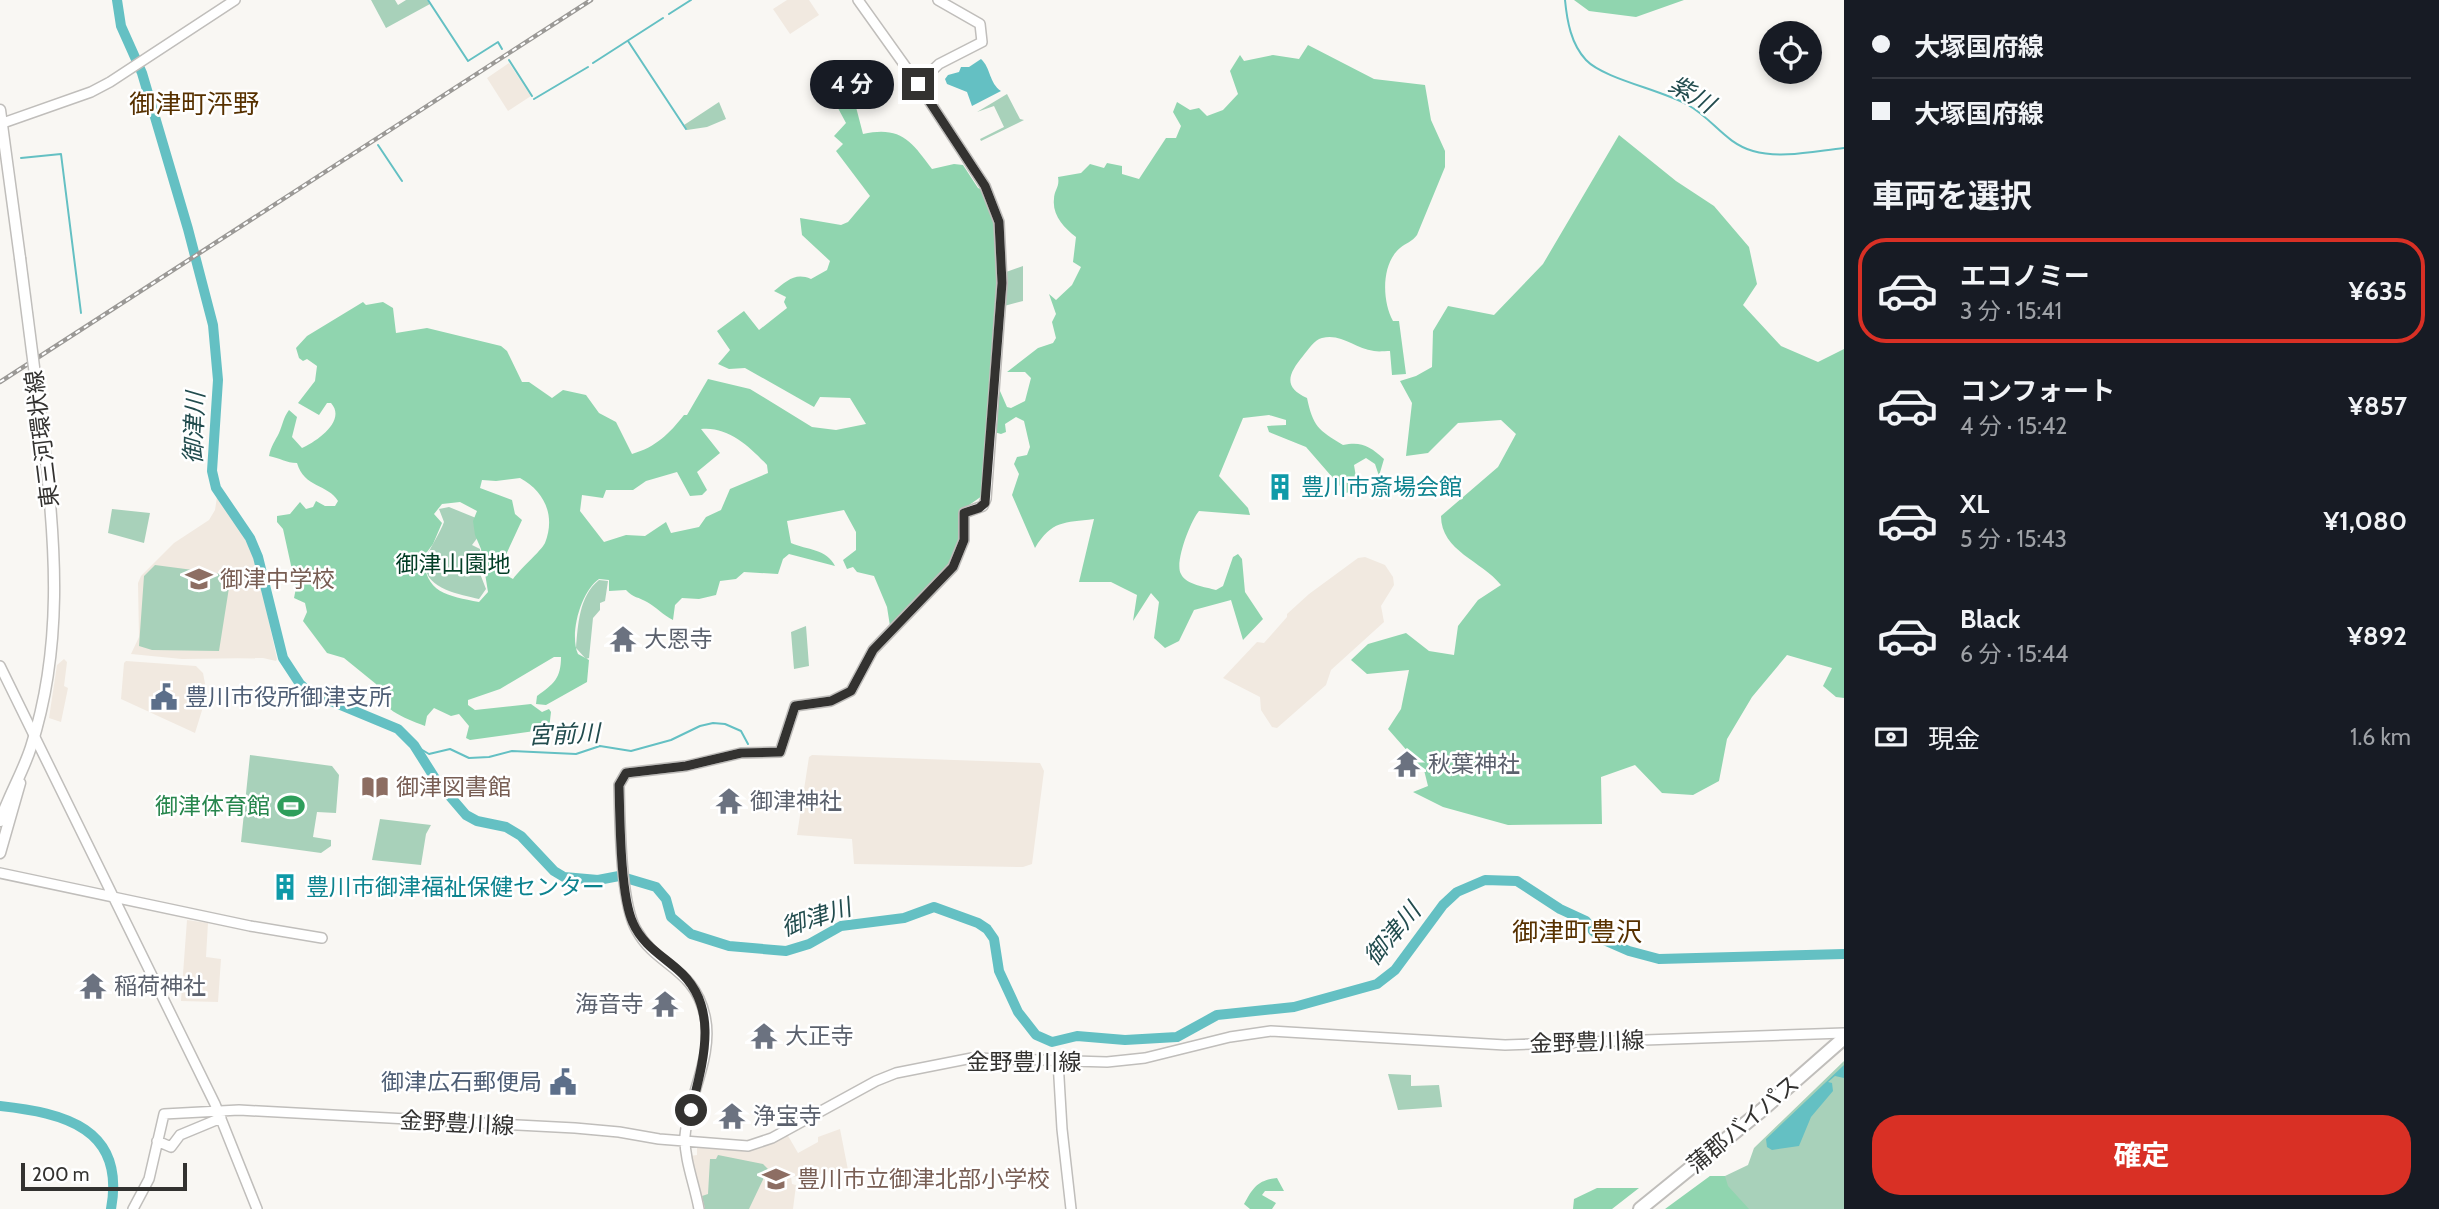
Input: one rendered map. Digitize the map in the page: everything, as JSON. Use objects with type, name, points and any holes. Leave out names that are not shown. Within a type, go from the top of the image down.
[{"type":"highway","name":"蒲郡バイパス","points":[[1643,1209],[1840,1042]]},
{"type":"main road","points":[[1,123],[91,92],[150,57],[234,0]]},
{"type":"main road","points":[[699,1209],[685,1141],[706,1041],[705,1018],[699,997],[691,984],[637,933],[629,913],[619,785],[623,776],[686,766],[741,753],[780,752],[795,706],[831,701],[851,691],[873,650],[953,567],[964,540],[964,513],[985,503],[1002,283],[999,222],[985,186],[918,84],[858,0]]},
{"type":"main road","points":[[918,84],[939,64],[982,42],[980,24],[938,0]]},
{"type":"main road","name":"東三河環状線","points":[[0,110],[44,445],[55,553],[54,610],[45,697],[24,765],[0,821]]},
{"type":"main road","points":[[0,666],[220,1114],[257,1209]]},
{"type":"main road","name":"東三河環状線","points":[[0,853],[15,808],[24,765]]},
{"type":"main road","points":[[0,873],[250,926],[322,937]]},
{"type":"main road","name":"金野豊川線","points":[[134,1209],[149,1179],[164,1114],[220,1114],[239,1110],[575,1128],[740,1146],[764,1142],[876,1081],[896,1073],[972,1058],[1107,1062],[1145,1058],[1230,1037],[1271,1031],[1505,1045],[1840,1042]]},
{"type":"main road","points":[[1058,1061],[1071,1209]]},
{"type":"main road","name":"金野豊川線","points":[[157,1141],[171,1147],[180,1135],[220,1114]]},
{"type":"shaded area","points":[[787,0],[809,0],[819,15],[790,34],[773,9]]},
{"type":"shaded area","points":[[509,63],[531,96],[508,111],[487,78]]},
{"type":"shaded area","name":"御津中学校","points":[[217,497],[225,502],[255,558],[276,661],[263,658],[182,659],[131,654],[139,637],[138,583],[141,576],[174,543],[209,520],[215,510]]},
{"type":"shaded area","points":[[1365,557],[1385,565],[1393,577],[1394,585],[1381,606],[1384,622],[1331,670],[1326,685],[1277,728],[1272,727],[1261,710],[1260,697],[1223,678],[1257,642],[1264,643],[1287,614],[1309,594],[1358,558]]},
{"type":"shaded area","points":[[64,659],[67,662],[64,686],[68,688],[61,722],[49,718],[57,665]]},
{"type":"shaded area","name":"豊川市役所御津支所","points":[[126,661],[196,666],[203,673],[207,694],[195,733],[121,699]]},
{"type":"shaded area","points":[[809,757],[1040,763],[1044,771],[1032,864],[1023,867],[854,864],[852,839],[797,835]]},
{"type":"shaded area","points":[[187,920],[208,923],[206,957],[221,959],[218,1002],[181,1001]]},
{"type":"shaded area","points":[[840,1129],[848,1170],[791,1177],[792,1184],[796,1185],[793,1209],[703,1209],[690,1156],[697,1155],[697,1144],[722,1147],[787,1134],[798,1153],[818,1142],[818,1137]]},
{"type":"green space","points":[[371,0],[395,0],[398,5],[406,0],[427,0],[430,4],[386,28]]},
{"type":"green space","points":[[1574,0],[1684,0],[1636,17],[1589,11]]},
{"type":"green space","points":[[1308,45],[1374,79],[1425,85],[1431,120],[1445,151],[1445,167],[1417,235],[1394,255],[1389,263],[1385,283],[1389,313],[1393,321],[1399,321],[1406,374],[1392,375],[1390,351],[1367,350],[1342,339],[1329,337],[1314,343],[1294,368],[1291,384],[1299,394],[1307,398],[1314,421],[1322,431],[1343,445],[1365,446],[1384,459],[1379,476],[1375,464],[1366,458],[1354,465],[1357,483],[1353,491],[1346,493],[1306,447],[1269,432],[1267,426],[1286,425],[1286,420],[1269,415],[1243,418],[1219,476],[1248,508],[1250,515],[1199,511],[1184,542],[1179,569],[1187,581],[1216,590],[1223,586],[1233,557],[1238,554],[1242,559],[1245,592],[1263,619],[1243,640],[1231,600],[1194,610],[1179,641],[1165,648],[1154,638],[1159,602],[1151,593],[1133,621],[1137,595],[1111,582],[1079,582],[1094,519],[1060,524],[1047,532],[1035,548],[1012,495],[1019,474],[1014,464],[1017,457],[1027,455],[1030,447],[1024,421],[1016,417],[1005,424],[1006,432],[994,432],[997,392],[1000,391],[1007,407],[1011,408],[1025,401],[1031,378],[1025,372],[1007,372],[1038,348],[1053,343],[1056,338],[1052,322],[1056,314],[1049,294],[1056,300],[1072,285],[1081,267],[1073,262],[1076,237],[1063,225],[1055,210],[1054,196],[1058,177],[1081,173],[1090,164],[1104,168],[1107,163],[1122,166],[1122,174],[1139,179],[1166,138],[1176,138],[1181,126],[1173,112],[1177,102],[1190,110],[1199,108],[1207,116],[1223,110],[1238,94],[1230,71],[1240,55],[1244,61],[1273,55],[1299,59]]},
{"type":"green space","points":[[850,84],[863,134],[887,132],[904,138],[932,169],[954,164],[963,165],[978,188],[983,190],[996,224],[999,284],[982,496],[962,510],[961,540],[950,566],[890,626],[887,607],[874,576],[857,572],[853,567],[847,569],[843,560],[856,550],[856,532],[844,510],[787,521],[791,543],[822,553],[835,566],[789,554],[783,559],[778,574],[744,572],[736,579],[720,581],[716,595],[699,599],[682,598],[675,605],[673,620],[626,590],[609,591],[609,580],[599,579],[582,603],[576,625],[578,654],[589,660],[587,682],[546,705],[536,704],[537,696],[552,684],[558,675],[561,657],[554,657],[500,689],[468,700],[468,705],[475,710],[531,704],[542,712],[549,709],[549,729],[470,740],[466,738],[469,726],[459,714],[451,716],[434,708],[427,716],[425,726],[393,711],[382,700],[376,684],[344,658],[327,653],[303,621],[307,612],[305,603],[294,598],[296,588],[283,529],[277,522],[277,516],[290,514],[300,502],[306,509],[313,507],[316,501],[325,506],[335,506],[338,501],[328,491],[310,482],[297,463],[269,456],[289,410],[297,417],[292,437],[302,448],[322,436],[333,424],[335,417],[331,403],[327,403],[319,415],[298,403],[315,381],[317,366],[307,359],[303,361],[299,358],[296,348],[307,336],[363,302],[366,305],[383,302],[393,308],[396,333],[427,328],[501,346],[507,351],[522,382],[529,382],[552,398],[563,390],[586,395],[599,413],[616,422],[632,454],[655,444],[687,415],[708,379],[750,389],[812,427],[836,430],[866,424],[850,398],[820,397],[814,407],[745,368],[729,369],[718,364],[730,350],[717,331],[744,311],[759,330],[787,308],[784,302],[786,297],[774,291],[791,279],[811,279],[827,270],[830,261],[802,235],[800,218],[841,225],[848,222],[870,196],[836,151],[843,144],[834,136],[846,123],[832,97]],"holes":[[[701,429],[720,431],[738,439],[767,465],[768,473],[730,489],[721,510],[706,517],[699,527],[671,533],[666,522],[645,536],[626,535],[604,542],[580,511],[582,495],[603,498],[606,490],[633,490],[646,481],[677,472],[690,496],[702,495],[707,490],[697,472],[720,453]],[[520,478],[528,483],[541,497],[548,514],[545,543],[513,579],[506,575],[504,559],[522,520],[515,514],[512,500],[480,488],[482,480]],[[460,502],[477,511],[473,521],[488,592],[479,602],[448,595],[440,591],[428,578],[424,556],[433,544],[442,523],[434,514],[442,504]]]},
{"type":"green space","points":[[1007,94],[1020,119],[1024,120],[981,141],[980,139],[1004,127],[994,106],[977,112]]},
{"type":"green space","points":[[719,102],[726,119],[707,127],[687,130],[684,125]]},
{"type":"green space","points":[[1619,135],[1676,181],[1714,206],[1749,247],[1757,284],[1743,305],[1781,346],[1818,362],[1844,349],[1844,698],[1836,697],[1823,686],[1832,668],[1787,655],[1752,697],[1727,739],[1719,781],[1693,795],[1662,793],[1635,765],[1601,777],[1602,824],[1508,825],[1443,807],[1413,792],[1428,786],[1424,770],[1388,729],[1401,709],[1409,670],[1367,674],[1351,660],[1368,644],[1406,633],[1429,651],[1454,655],[1458,626],[1478,600],[1501,585],[1455,547],[1443,528],[1441,516],[1498,467],[1516,434],[1501,420],[1458,423],[1428,453],[1406,456],[1412,403],[1400,381],[1432,367],[1433,331],[1448,306],[1494,315],[1543,264]]},
{"type":"green space","points":[[1023,266],[1023,301],[1004,306],[1006,272]]},
{"type":"green space","name":"御津山園地","points":[[449,507],[476,518],[478,537],[472,545],[480,549],[479,571],[486,589],[479,599],[442,588],[428,576],[427,556],[444,522],[439,509]]},
{"type":"green space","points":[[112,509],[150,513],[144,543],[108,533]]},
{"type":"green space","points":[[155,565],[231,575],[219,651],[152,650],[139,646],[144,576]]},
{"type":"green space","points":[[599,580],[608,581],[605,601],[600,603],[600,610],[593,618],[589,658],[586,659],[576,648],[579,621],[583,602]]},
{"type":"green space","points":[[806,626],[809,666],[794,669],[791,632]]},
{"type":"green space","name":"御津体育館","points":[[250,755],[332,766],[339,775],[336,813],[317,812],[313,837],[331,840],[331,846],[321,853],[241,842]]},
{"type":"green space","points":[[380,819],[431,825],[426,834],[421,865],[372,860]]},
{"type":"green space","points":[[1844,1061],[1844,1209],[1693,1209],[1710,1176],[1725,1176],[1748,1165],[1754,1148]]},
{"type":"green space","points":[[1388,1074],[1411,1075],[1411,1086],[1439,1085],[1442,1107],[1398,1110]]},
{"type":"green space","points":[[718,1155],[763,1164],[768,1169],[749,1209],[705,1209],[702,1196],[708,1194],[710,1159],[716,1159]]},
{"type":"green space","points":[[1710,1176],[1725,1176],[1728,1186],[1749,1209],[1665,1209]]},
{"type":"green space","points":[[1277,1178],[1284,1191],[1265,1191],[1262,1195],[1276,1203],[1272,1209],[1250,1209],[1244,1204],[1256,1186]]},
{"type":"green space","points":[[1597,1188],[1639,1188],[1612,1209],[1573,1209],[1574,1199]]},
{"type":"water","points":[[981,59],[994,84],[1001,91],[972,106],[967,92],[947,84],[945,79],[948,75],[959,72],[961,67],[969,67]]},
{"type":"water","points":[[1844,1065],[1844,1078],[1835,1076],[1828,1082],[1832,1083],[1833,1091],[1811,1117],[1799,1146],[1772,1150],[1767,1147],[1766,1139]]},
{"type":"waterway","name":"御津川","points":[[117,0],[121,26],[142,73],[213,325],[218,380],[212,471],[216,488],[250,538],[258,557],[283,658],[300,684],[309,692],[398,729],[414,745],[436,780],[466,815],[477,821],[506,827],[521,836],[554,871],[564,877],[598,880],[619,876],[656,887],[666,899],[671,917],[691,934],[729,946],[786,951],[809,944],[841,926],[904,918],[934,907],[987,929],[994,939],[999,971],[1018,1012],[1036,1035],[1052,1042],[1077,1036],[1125,1040],[1177,1037],[1217,1015],[1294,1007],[1377,984],[1395,970],[1443,905],[1457,892],[1485,880],[1517,881],[1560,909],[1586,921],[1593,931],[1606,941],[1659,959],[1844,954]]},
{"type":"waterway","points":[[428,0],[468,61],[498,42],[502,49]]},
{"type":"waterway","points":[[669,14],[691,0]]},
{"type":"waterway","name":"紫川","points":[[1565,0],[1573,40],[1581,54],[1594,67],[1688,105],[1743,147],[1775,154],[1844,148]]},
{"type":"waterway","points":[[593,63],[663,18]]},
{"type":"waterway","points":[[628,41],[686,129]]},
{"type":"waterway","points":[[509,60],[532,96]]},
{"type":"waterway","points":[[534,99],[588,67]]},
{"type":"waterway","points":[[378,145],[402,181]]},
{"type":"waterway","points":[[21,158],[61,154],[81,313]]},
{"type":"waterway","name":"宮前川","points":[[414,745],[429,754],[450,749],[469,758],[489,757],[512,751],[576,754],[600,746],[631,751],[671,740],[713,723],[725,724],[741,731],[748,744]]},
{"type":"waterway","points":[[0,1106],[46,1114],[67,1120],[85,1130],[99,1143],[109,1160],[113,1182],[111,1209]]},
{"type":"railway","points":[[0,382],[591,0]]},
{"type":"place","name":"豊川市斎場会館","points":[[1280,487]]},
{"type":"place","name":"御津中学校","points":[[199,579]]},
{"type":"place","name":"大恩寺","points":[[623,639]]},
{"type":"place","name":"豊川市役所御津支所","points":[[164,697]]},
{"type":"place","name":"秋葉神社","points":[[1407,764]]},
{"type":"place","name":"御津図書館","points":[[375,787]]},
{"type":"place","name":"御津神社","points":[[729,801]]},
{"type":"place","name":"御津体育館","points":[[291,806]]},
{"type":"place","name":"豊川市御津福祉保健センター","points":[[285,887]]},
{"type":"place","name":"稲荷神社","points":[[93,986]]},
{"type":"place","name":"海音寺","points":[[665,1004]]},
{"type":"place","name":"大正寺","points":[[764,1036]]},
{"type":"place","name":"御津広石郵便局","points":[[563,1082]]},
{"type":"place","name":"浄宝寺","points":[[732,1116]]},
{"type":"place","name":"豊川市立御津北部小学校","points":[[776,1179]]},
{"type":"district","name":"御津町泙野","points":[[194,104]]},
{"type":"district","name":"御津町豊沢","points":[[1577,932]]},
{"type":"route","points":[[691,1110],[706,1041],[705,1018],[699,997],[691,984],[646,944],[632,922],[627,901],[620,805],[619,785],[623,776],[626,773],[686,766],[741,753],[780,752],[795,706],[831,701],[851,691],[873,650],[953,567],[964,540],[965,510],[983,506],[986,499],[1002,283],[999,222],[985,186],[918,84]]}]
